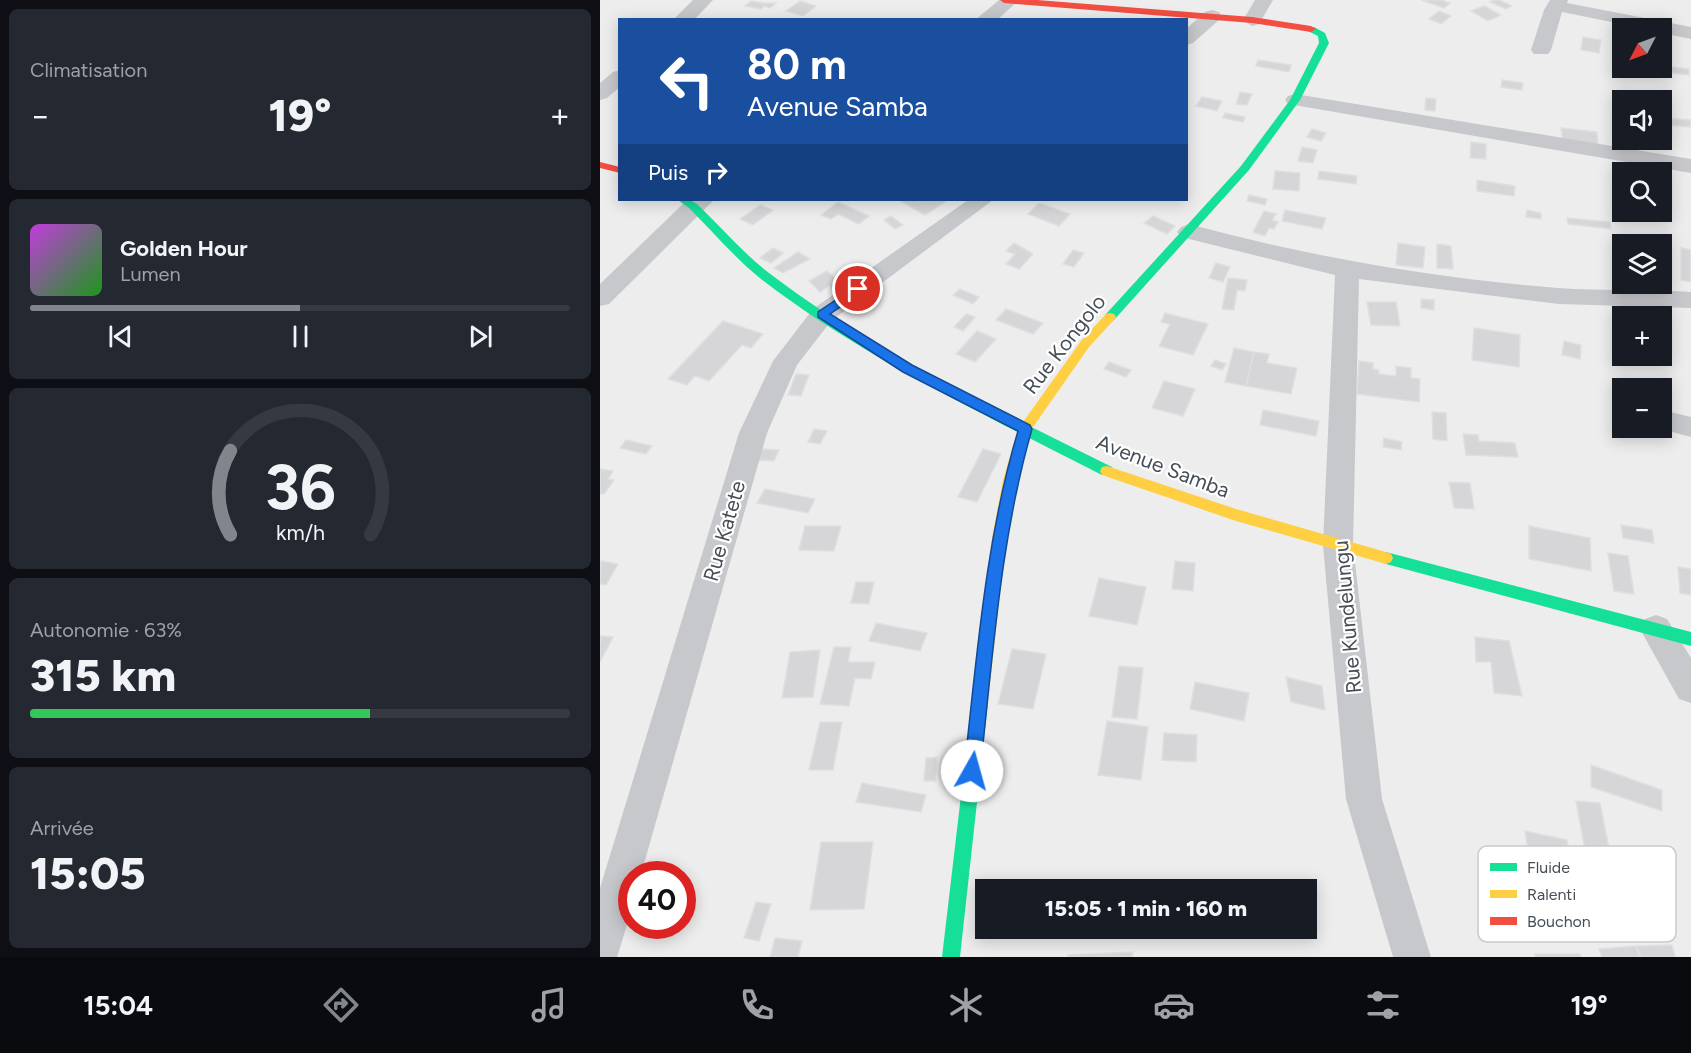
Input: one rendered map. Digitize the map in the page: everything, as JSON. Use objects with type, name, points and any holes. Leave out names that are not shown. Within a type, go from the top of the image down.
[{"type":"street","points":[[684,18],[704,0]]},
{"type":"street","points":[[986,18],[1007,0],[1252,20],[1264,0]]},
{"type":"street","points":[[1541,50],[1552,10],[1558,3],[1691,33]]},
{"type":"street","points":[[1188,37],[1212,16]]},
{"type":"street","name":"Rue Kongolo","points":[[951,957],[999,538],[1010,480],[1025,429],[1085,344],[1245,168],[1295,100],[1324,43],[1322,35],[1311,29],[1252,20]]},
{"type":"street","points":[[600,94],[618,78]]},
{"type":"street","points":[[1295,100],[1691,166]]},
{"type":"street","points":[[600,165],[618,170]]},
{"type":"street","name":"Rue Katete","points":[[600,951],[753,433],[786,362],[822,315],[981,201]]},
{"type":"street","points":[[600,298],[693,202]]},
{"type":"street","name":"Avenue Samba","points":[[693,202],[764,274],[822,315],[908,368],[1108,471],[1236,515],[1338,545],[1691,639]]},
{"type":"street","points":[[1189,232],[1243,249],[1347,270],[1561,296],[1691,300]]},
{"type":"street","name":"Rue Kundelungu","points":[[1347,270],[1338,545],[1364,799],[1412,957]]},
{"type":"street","points":[[1656,630],[1691,688]]},
{"type":"building","points":[[1421,0],[1441,0],[1450,3],[1444,8]]},
{"type":"building","points":[[1494,0],[1512,6],[1506,9],[1490,2]]},
{"type":"building","points":[[751,1],[776,3],[770,8],[764,6],[761,9],[745,6]]},
{"type":"building","points":[[800,1],[816,6],[803,16],[786,11]]},
{"type":"building","points":[[1484,6],[1501,15],[1488,21],[1471,11]]},
{"type":"building","points":[[1439,11],[1451,16],[1441,24],[1429,19]]},
{"type":"building","points":[[1583,37],[1601,40],[1599,53],[1581,50]]},
{"type":"building","points":[[1258,60],[1291,65],[1289,72],[1256,66]]},
{"type":"building","points":[[1672,67],[1689,69],[1689,75],[1672,73]]},
{"type":"building","points":[[1502,80],[1523,83],[1522,90],[1501,87]]},
{"type":"building","points":[[1240,92],[1252,94],[1247,105],[1236,104]]},
{"type":"building","points":[[1202,97],[1222,101],[1217,111],[1196,106]]},
{"type":"building","points":[[1426,98],[1436,99],[1435,111],[1425,110]]},
{"type":"building","points":[[1225,113],[1245,117],[1243,122],[1223,118]]},
{"type":"building","points":[[1672,119],[1691,120],[1691,127],[1672,126]]},
{"type":"building","points":[[1561,128],[1597,132],[1598,146],[1563,142]]},
{"type":"building","points":[[1312,129],[1326,133],[1321,141],[1307,137]]},
{"type":"building","points":[[1471,142],[1486,144],[1486,159],[1470,158]]},
{"type":"building","points":[[1302,147],[1317,150],[1313,163],[1298,161]]},
{"type":"building","points":[[1275,171],[1300,173],[1299,191],[1273,189]]},
{"type":"building","points":[[1319,171],[1357,176],[1356,184],[1318,179]]},
{"type":"building","points":[[1477,180],[1515,186],[1514,196],[1477,191]]},
{"type":"building","points":[[1249,195],[1267,199],[1265,205],[1247,201]]},
{"type":"building","points":[[901,201],[946,201],[925,215]]},
{"type":"building","points":[[838,202],[869,216],[859,224],[838,214],[831,219],[821,215]]},
{"type":"building","points":[[1039,203],[1070,214],[1059,226],[1028,214]]},
{"type":"building","points":[[760,205],[773,210],[753,225],[740,219]]},
{"type":"building","points":[[1285,210],[1326,218],[1322,229],[1282,221]]},
{"type":"building","points":[[1527,210],[1541,213],[1541,219],[1526,217]]},
{"type":"building","points":[[1264,211],[1276,214],[1272,220],[1278,222],[1274,229],[1269,228],[1265,236],[1253,232]]},
{"type":"building","points":[[891,216],[903,225],[895,229],[884,220]]},
{"type":"building","points":[[1153,216],[1175,226],[1167,234],[1144,223]]},
{"type":"building","points":[[1567,218],[1610,222],[1611,229],[1568,224]]},
{"type":"building","points":[[1014,243],[1033,254],[1019,269],[1006,264],[1015,254],[1006,251]]},
{"type":"building","points":[[1398,243],[1425,247],[1423,268],[1396,265]]},
{"type":"building","points":[[1437,244],[1451,246],[1453,269],[1437,268]]},
{"type":"building","points":[[773,248],[783,253],[771,263],[760,258]]},
{"type":"building","points":[[1681,248],[1691,250],[1691,282],[1681,280]]},
{"type":"building","points":[[1073,250],[1084,253],[1074,267],[1063,264]]},
{"type":"building","points":[[798,252],[810,259],[783,273],[774,268]]},
{"type":"building","points":[[1216,263],[1230,267],[1223,282],[1209,278]]},
{"type":"building","points":[[827,271],[843,285],[833,290],[829,286],[820,292],[809,281]]},
{"type":"building","points":[[1228,278],[1247,280],[1245,291],[1237,290],[1234,310],[1222,309]]},
{"type":"building","points":[[960,289],[979,297],[973,304],[953,295]]},
{"type":"building","points":[[1421,299],[1434,300],[1434,310],[1421,308]]},
{"type":"building","points":[[1367,302],[1396,302],[1400,326],[1371,325]]},
{"type":"building","points":[[1006,309],[1043,323],[1033,334],[996,320]]},
{"type":"building","points":[[1165,313],[1208,324],[1193,355],[1159,346],[1170,324],[1161,322]]},
{"type":"building","points":[[966,314],[975,317],[963,331],[954,327]]},
{"type":"building","points":[[723,321],[763,334],[751,348],[742,345],[709,381],[695,376],[687,385],[668,379]]},
{"type":"building","points":[[1474,328],[1520,335],[1519,367],[1472,360]]},
{"type":"building","points":[[977,331],[996,339],[975,362],[956,354]]},
{"type":"building","points":[[1564,341],[1581,345],[1580,359],[1562,355]]},
{"type":"building","points":[[1234,348],[1254,352],[1246,386],[1225,382]]},
{"type":"building","points":[[1254,352],[1269,354],[1267,363],[1297,368],[1291,394],[1246,386]]},
{"type":"building","points":[[1215,360],[1226,364],[1222,370],[1211,366]]},
{"type":"building","points":[[1359,361],[1373,363],[1373,369],[1379,370],[1379,374],[1396,376],[1396,366],[1411,368],[1411,378],[1420,379],[1419,402],[1357,394]]},
{"type":"building","points":[[1109,362],[1131,370],[1126,377],[1104,369]]},
{"type":"building","points":[[796,374],[809,375],[801,396],[788,395]]},
{"type":"building","points":[[1164,381],[1195,389],[1183,416],[1152,408]]},
{"type":"building","points":[[1263,410],[1319,421],[1316,436],[1260,425]]},
{"type":"building","points":[[1432,412],[1446,413],[1447,441],[1433,439]]},
{"type":"building","points":[[814,429],[827,431],[820,444],[808,442]]},
{"type":"building","points":[[1463,434],[1478,435],[1479,441],[1515,443],[1518,457],[1466,455]]},
{"type":"building","points":[[1384,438],[1402,442],[1401,450],[1383,447]]},
{"type":"building","points":[[626,440],[652,446],[646,454],[620,448]]},
{"type":"building","points":[[760,449],[779,450],[774,461],[755,460]]},
{"type":"building","points":[[983,449],[1001,454],[977,502],[958,497]]},
{"type":"building","points":[[600,469],[613,471],[608,479],[614,480],[604,494],[600,494]]},
{"type":"building","points":[[1449,482],[1470,483],[1474,509],[1454,508]]},
{"type":"building","points":[[765,489],[815,499],[808,513],[757,503]]},
{"type":"building","points":[[1621,525],[1652,530],[1654,543],[1623,538]]},
{"type":"building","points":[[805,526],[841,526],[834,551],[799,550]]},
{"type":"building","points":[[1529,526],[1590,538],[1591,571],[1529,559]]},
{"type":"building","points":[[1608,553],[1628,556],[1634,594],[1614,591]]},
{"type":"building","points":[[601,561],[618,564],[606,585],[600,584]]},
{"type":"building","points":[[1175,561],[1195,563],[1193,591],[1172,589]]},
{"type":"building","points":[[1678,567],[1691,569],[1691,595],[1680,593]]},
{"type":"building","points":[[1099,578],[1146,587],[1137,625],[1089,616]]},
{"type":"building","points":[[856,582],[874,582],[869,604],[851,603]]},
{"type":"building","points":[[876,623],[927,633],[920,651],[869,641]]},
{"type":"building","points":[[600,636],[613,637],[600,662]]},
{"type":"building","points":[[1475,637],[1509,641],[1522,696],[1494,693],[1491,662],[1476,662]]},
{"type":"building","points":[[834,647],[851,647],[848,662],[875,662],[871,679],[855,678],[849,706],[820,704]]},
{"type":"building","points":[[1012,649],[1046,654],[1033,709],[998,704]]},
{"type":"building","points":[[820,650],[813,697],[782,698],[790,652]]},
{"type":"building","points":[[1119,666],[1143,668],[1137,719],[1112,717]]},
{"type":"building","points":[[1286,677],[1322,686],[1325,710],[1291,702]]},
{"type":"building","points":[[1195,682],[1249,693],[1244,721],[1190,709]]},
{"type":"building","points":[[1107,721],[1148,727],[1141,780],[1098,775]]},
{"type":"building","points":[[820,722],[842,722],[833,770],[809,770]]},
{"type":"building","points":[[1164,733],[1197,735],[1196,762],[1162,760]]},
{"type":"building","points":[[937,757],[935,781],[924,781],[926,758]]},
{"type":"building","points":[[1591,765],[1662,790],[1662,811],[1591,787]]},
{"type":"building","points":[[862,783],[926,795],[921,812],[856,802]]},
{"type":"building","points":[[1576,801],[1600,803],[1608,846],[1584,846]]},
{"type":"building","points":[[1525,831],[1567,840],[1568,846],[1527,846]]},
{"type":"building","points":[[821,842],[873,842],[864,909],[810,910]]},
{"type":"building","points":[[756,902],[771,904],[759,941],[744,938]]},
{"type":"building","points":[[775,938],[802,941],[798,957],[770,957]]},
{"type":"building","points":[[1672,945],[1675,957],[1641,957],[1636,946]]},
{"type":"building","points":[[1636,946],[1640,957],[1602,957],[1599,949]]},
{"type":"building","points":[[1133,952],[1132,957],[1068,957],[1068,955]]},
{"type":"building","points":[[1535,954],[1580,954],[1581,957],[1536,957]]},
{"type":"traffic: fast","points":[[1110,317],[1245,168],[1295,100],[1324,43],[1322,35],[1311,29]]},
{"type":"traffic: fast","points":[[685,201],[693,206],[755,268],[846,332],[975,404],[1107,471]]},
{"type":"traffic: fast","points":[[1386,558],[1691,639]]},
{"type":"traffic: fast","points":[[951,957],[980,702]]},
{"type":"traffic: slow","points":[[980,702],[999,538],[1010,480],[1025,429],[1085,344],[1110,317]]},
{"type":"traffic: slow","points":[[1107,471],[1236,515],[1386,558]]},
{"type":"traffic: jam","points":[[1004,0],[1252,20],[1311,29]]},
{"type":"traffic: jam","points":[[600,165],[618,170]]},
{"type":"route","points":[[858,289],[822,315],[908,368],[1025,429],[1010,480],[999,538],[972,771]]}]
